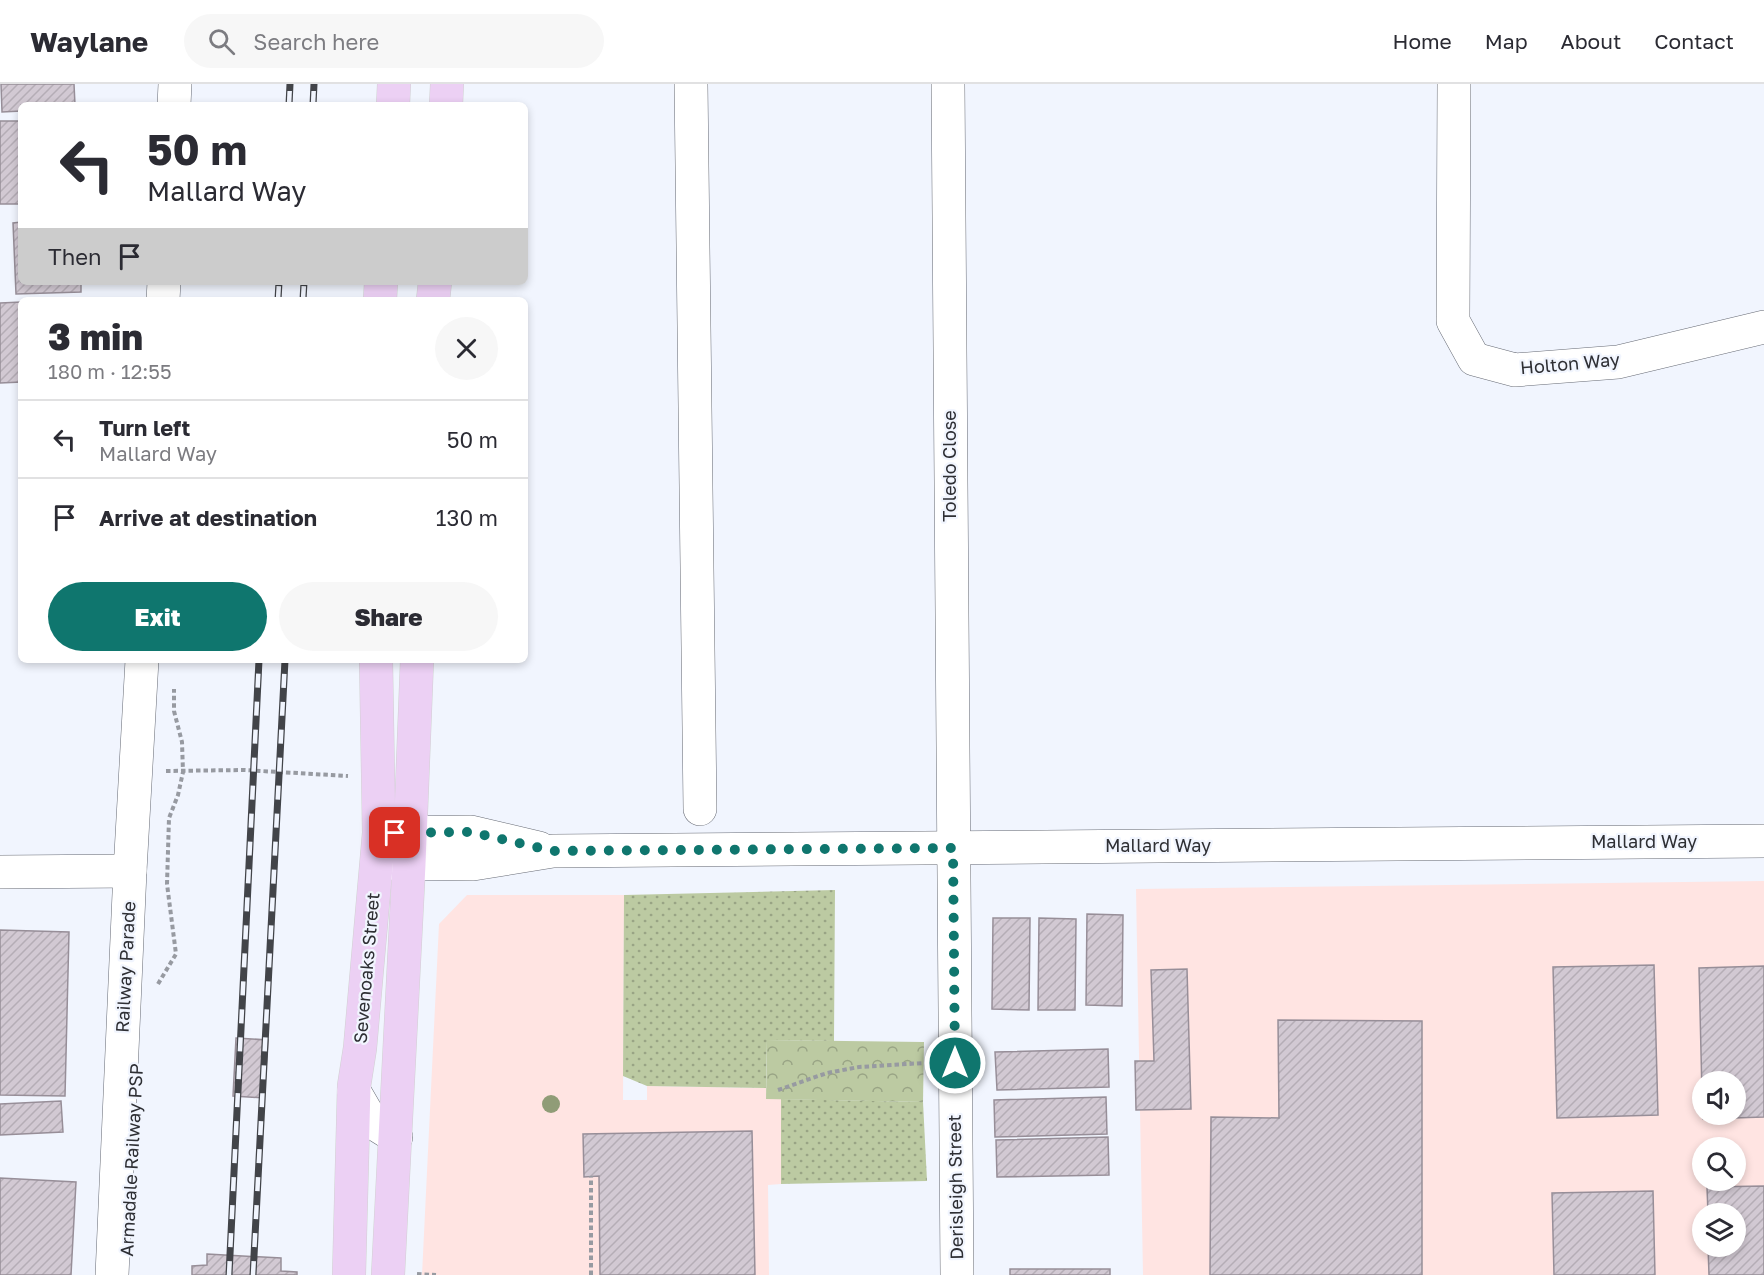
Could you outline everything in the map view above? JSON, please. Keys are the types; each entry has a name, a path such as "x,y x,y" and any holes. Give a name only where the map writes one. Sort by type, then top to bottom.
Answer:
{"main road":[{"path":"393,102 394,84"},
{"path":"446,102 447,84"},
{"name":"Sevenoaks Street","path":"376,663 378,775 394,848 396,1137 402,1274"},
{"name":"Sevenoaks Street","path":"349,1275 354,1091 361,1036 394,848 417,663"}],"street":[{"path":"174,102 175,84"},
{"path":"691,84 700,809"},
{"name":"Toledo Close","path":"948,84 953,848"},
{"name":"Holton Way","path":"1454,84 1453,321 1474,359 1515,370 1618,362 1764,327"},
{"name":"Railway Parade","path":"112,1275 142,663"},
{"name":"Mallard Way","path":"394,848 471,832 553,851 1764,841"},
{"name":"Derisleigh Street","path":"953,848 957,1275"},
{"path":"0,872 130,871"},
{"path":"354,1091 372,1122 396,1137"}],"path":[{"path":"155,989 176,954 167,884 167,831 183,772 182,742 174,711 174,680"},
{"path":"136,769 183,772 244,770 349,776 378,775"},
{"path":"778,1090 827,1072 859,1067 955,1063"},
{"path":"591,1176 591,1275"},
{"path":"402,1274 436,1275"}],"shaded area":[{"path":"1764,881 1764,1275 1143,1275 1136,889"},
{"path":"467,895 624,895 623,1100 647,1100 647,1086 766,1088 767,1099 781,1099 781,1184 768,1185 769,1275 422,1275 439,924"}],"green space":[{"path":"835,890 834,1041 767,1040 766,1088 647,1086 623,1076 624,895"},
{"path":"767,1040 924,1042 923,1102 766,1099"},
{"path":"781,1099 923,1102 927,1181 781,1184"}],"building":[{"path":"1,84 74,84 75,102 18,102 18,111 2,112"},
{"path":"0,121 18,121 18,204 0,204"},
{"path":"18,222 18,285 81,285 81,292 16,294 13,223"},
{"path":"18,302 18,382 0,383 0,303"},
{"path":"1087,914 1123,915 1122,1006 1086,1005"},
{"path":"993,918 1030,918 1029,1010 992,1009"},
{"path":"1039,918 1076,919 1075,1010 1038,1010"},
{"path":"0,930 69,932 65,1096 0,1095"},
{"path":"1654,965 1658,1115 1557,1118 1553,967"},
{"path":"1764,966 1764,1117 1746,1118 1746,1071 1701,1071 1699,968"},
{"path":"1187,969 1191,1109 1136,1110 1135,1061 1154,1061 1151,970"},
{"path":"1278,1020 1422,1021 1422,1275 1210,1275 1211,1117 1279,1118"},
{"path":"236,1038 268,1040 264,1098 233,1096"},
{"path":"1108,1049 1109,1087 997,1090 995,1052"},
{"path":"1106,1097 1107,1134 995,1137 994,1100"},
{"path":"61,1101 63,1132 0,1135 0,1104"},
{"path":"752,1131 755,1275 600,1275 599,1176 584,1177 583,1134"},
{"path":"1108,1137 1109,1175 997,1177 996,1140"},
{"path":"0,1178 76,1182 71,1275 0,1275"},
{"path":"1746,1186 1764,1186 1764,1275 1709,1275 1708,1257 1746,1257 1746,1203 1708,1203 1707,1191 1746,1191"},
{"path":"1653,1191 1655,1275 1554,1275 1552,1193"},
{"path":"207,1254 281,1258 281,1271 297,1272 297,1275 192,1275 192,1266 207,1265"},
{"path":"1010,1269 1110,1269 1110,1275 1010,1275"}],"railway":[{"path":"289,102 290,84"},
{"path":"313,102 314,84"},
{"path":"278,297 279,285"},
{"path":"303,297 304,285"},
{"path":"229,1275 259,663"},
{"path":"253,1275 285,663"}],"route":[{"path":"395,833 471,832 553,851 953,848 955,1063"}]}
